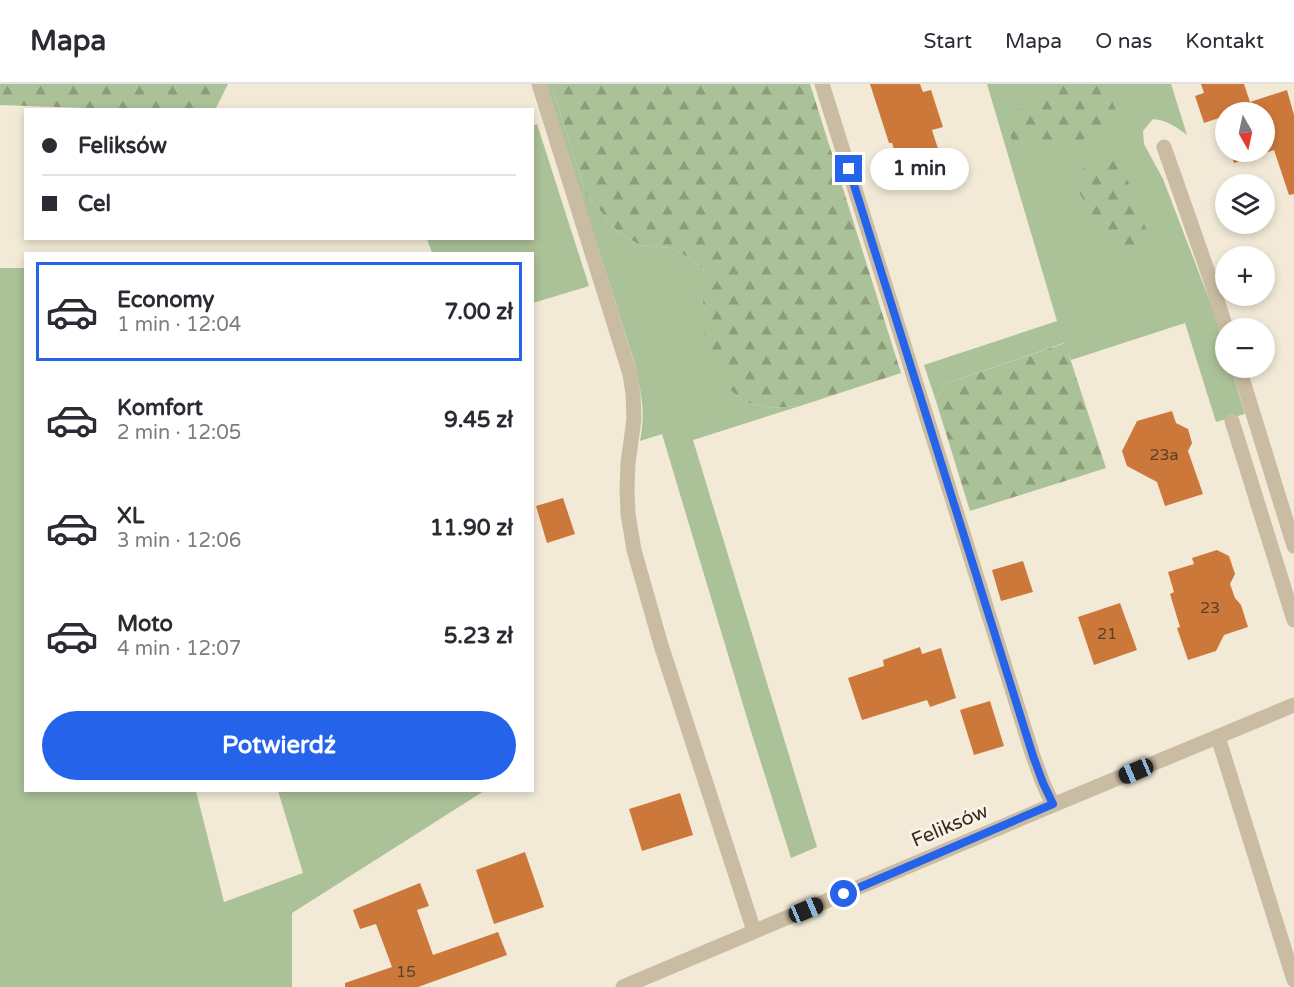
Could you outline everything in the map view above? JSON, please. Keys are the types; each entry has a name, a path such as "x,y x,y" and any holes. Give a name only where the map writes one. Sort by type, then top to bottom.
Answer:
{"street":[{"path":"539,84 630,374 634,419 627,489 628,514 634,550 661,645 754,931"},
{"path":"822,84 1033,756 1053,804"},
{"path":"1164,147 1223,318"},
{"path":"1242,378 1294,546"},
{"path":"1232,421 1294,620"},
{"name":"Feliksów","path":"632,985 1053,804 1294,705"},
{"path":"1218,737 1294,980"}],"green space":[{"path":"0,84 228,84 216,108 84,108 0,105"},
{"path":"546,84 553,84 586,194 618,232 640,245 670,248 688,257 705,271 714,285 727,387 744,402 770,408 800,406 693,440 817,847 791,858 662,434 640,441 643,411 635,364"},
{"path":"553,84 810,84 901,373 800,406 770,408 744,402 727,387 710,357 702,323 704,288 713,285 705,271 688,257 670,248 640,245 618,232 586,194"},
{"path":"987,84 1171,84 1187,135 1167,122 1153,119 1143,131 1144,144 1163,179 1214,312 1215,378 1234,378 1245,414 1216,422 1185,323 1071,360 1064,343 945,384 936,401 924,365 1057,321"},
{"path":"1054,84 1104,84 1116,110 1114,128 1103,137 1037,145 1012,140 1009,130 1013,115 1025,102"},
{"path":"537,124 589,286 534,303 534,252 432,252 427,240 534,240 534,125"},
{"path":"1098,158 1115,159 1126,176 1148,234 1146,248 1133,257 1120,255 1103,237 1077,188 1084,167"},
{"path":"0,268 24,268 24,792 196,792 224,902 303,873 278,792 482,792 292,913 292,987 0,987"},
{"path":"1065,343 1106,468 970,511 936,401 945,384"}],"building":[{"path":"870,84 920,84 923,92 931,90 943,127 932,130 941,158 901,170 892,143 889,143"},
{"path":"1201,84 1244,84 1250,102 1215,102 1215,119 1204,123 1195,96 1204,93"},
{"path":"1287,90 1294,115 1294,194 1289,195 1275,153 1275,102 1250,102"},
{"path":"1172,411 1176,423 1188,429 1192,443 1188,451 1203,494 1165,506 1157,482 1127,466 1122,451 1137,421"},
{"path":"563,498 575,534 547,543 536,506"},
{"path":"1217,550 1229,556 1235,574 1230,584 1235,598 1241,605 1248,627 1224,635 1216,651 1188,660 1177,628 1180,627 1170,594 1174,592 1168,572 1194,564 1192,558"},
{"path":"1023,561 1033,592 1001,601 992,570"},
{"path":"1120,603 1137,650 1094,665 1078,617"},
{"path":"920,647 922,654 941,648 956,698 930,707 927,700 862,720 848,678 884,666 883,660"},
{"path":"990,701 1004,746 974,755 960,710"},
{"path":"680,793 693,835 642,851 629,809"},
{"path":"525,852 544,907 494,924 476,870"},
{"path":"420,883 429,906 417,910 433,955 498,932 507,955 418,987 345,987 345,983 392,967 376,924 360,929 353,910"}],"route":[{"path":"844,894 1053,804 1033,756 849,169"}]}
